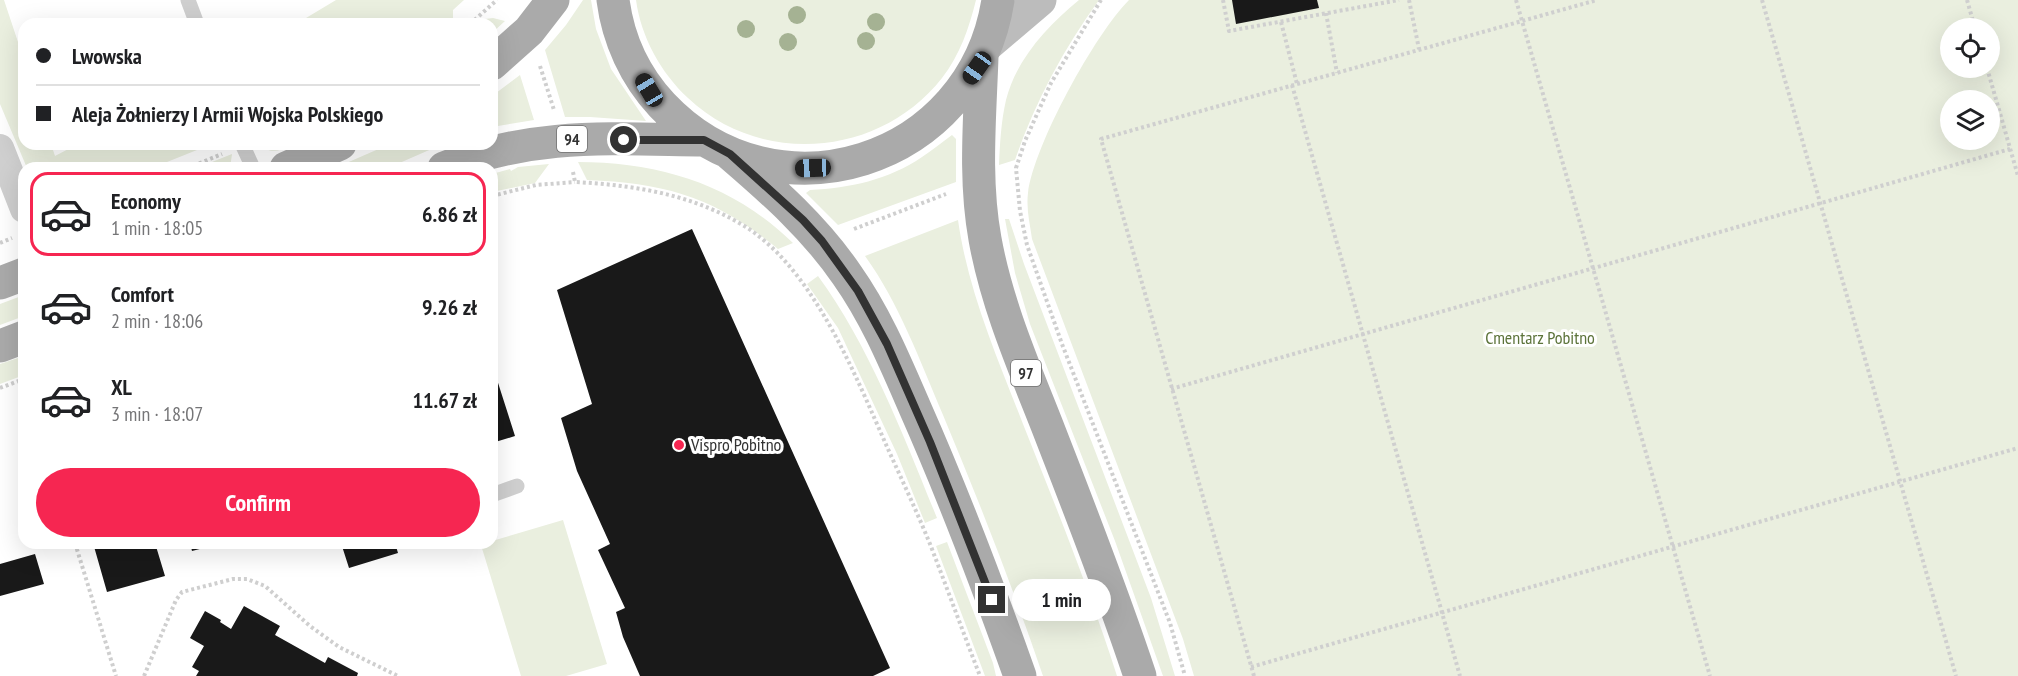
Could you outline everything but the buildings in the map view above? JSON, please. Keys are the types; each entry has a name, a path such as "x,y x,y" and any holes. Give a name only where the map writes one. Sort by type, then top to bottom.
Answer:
{"main road":[{"path":"498,59 529,31 553,0"},
{"name":"94","path":"613,0 615,17 629,58 649,90 678,121 717,147 765,164 796,168 831,167 863,160 895,147 932,122 959,94 977,68 996,16 998,0"},
{"path":"984,51 1040,0"},
{"name":"97","path":"984,51 979,182 985,240 993,274 1009,329 1102,570 1140,676"},
{"name":"94","path":"498,149 547,141 717,147"},
{"path":"717,147 803,220 822,241 858,291 887,344 934,451 1020,676"},
{"path":"300,162 326,150"},
{"name":"94","path":"461,162 495,150"},
{"path":"0,283 18,276"},
{"path":"0,346 18,339"}],"street":[{"path":"0,148 18,194"}],"lane":[{"path":"188,0 195,18"},
{"path":"498,493 517,486"}],"path":[{"path":"477,18 497,0"},
{"path":"1101,0 1051,83 1016,168 1020,211 1028,245 1062,344 1170,623 1185,676"},
{"path":"1223,0 1229,31 1399,0"},
{"path":"1409,0 1419,50"},
{"path":"1516,0 1710,676"},
{"path":"1254,676 1101,139 1596,0"},
{"path":"1762,0 1956,676"},
{"path":"1967,0 1972,18"},
{"path":"1326,13 1338,73"},
{"path":"1281,22 1294,85 1460,676"},
{"path":"1990,78 2018,176"},
{"path":"1171,389 2010,149"},
{"path":"980,676 929,543 856,376 835,335 808,291 781,257 1016,168"},
{"path":"498,194 536,185 575,182"},
{"path":"0,388 18,381"},
{"path":"1251,667 2018,448"},
{"path":"77,549 116,676"},
{"path":"144,676 176,600 182,592 233,579 247,579 264,586 310,626 339,647 398,676"}],"green space":[{"path":"0,0 4,0 18,42 18,147 0,104"},
{"path":"336,0 464,0 453,10 453,18 306,18"},
{"path":"583,0 591,0 596,29 611,69 646,121 565,117 545,50"},
{"path":"636,0 976,0 967,31 954,60 942,78 916,104 886,124 854,137 819,144 784,143 750,135 717,120 688,98 669,77 654,54 642,27"},
{"path":"1079,0 1099,0 1051,77 1015,160 999,165 1004,108 1017,71 1044,33"},
{"name":"Cmentarz Pobitno","path":"1129,0 2018,0 2018,676 1194,676 1183,639 1032,239 1028,216 1028,193 1042,147 1068,91 1100,38"},
{"path":"498,19 505,21 498,27"},
{"path":"520,75 534,120 498,126 498,92"},
{"path":"952,135 956,139 956,182 838,225 806,193 810,190 854,185 896,172"},
{"path":"19,150 53,150 55,156 66,150 197,150 167,162 24,162"},
{"path":"376,150 429,150 402,162 349,162"},
{"path":"232,154 231,162 212,162"},
{"path":"578,162 638,166 694,181 746,206 793,243 778,249 733,217 689,196 642,185 587,180"},
{"path":"549,164 535,183 498,191 498,172 510,169 511,171 518,167"},
{"path":"1005,219 1009,219 1151,598 1175,676 1163,676 1115,541 1030,324 1015,273"},
{"path":"958,220 969,272 984,324 1096,612 1117,676 1043,676 983,512 917,353 899,313 865,256"},
{"path":"818,276 837,303 870,362 937,518 925,523 897,454 838,328 807,284"},
{"path":"18,297 18,318 0,325 0,304"},
{"path":"18,358 18,377 0,384 0,364"},
{"path":"563,520 607,664 566,676 521,676 482,549 498,549 498,539"},
{"path":"947,542 996,676 985,676 936,546"}],"place":[{"name":"Vispro Pobitno","path":"679,445"}],"route":[{"path":"624,140 704,140 730,154 773,191 822,241 858,291 887,344 930,442 992,600"}]}
